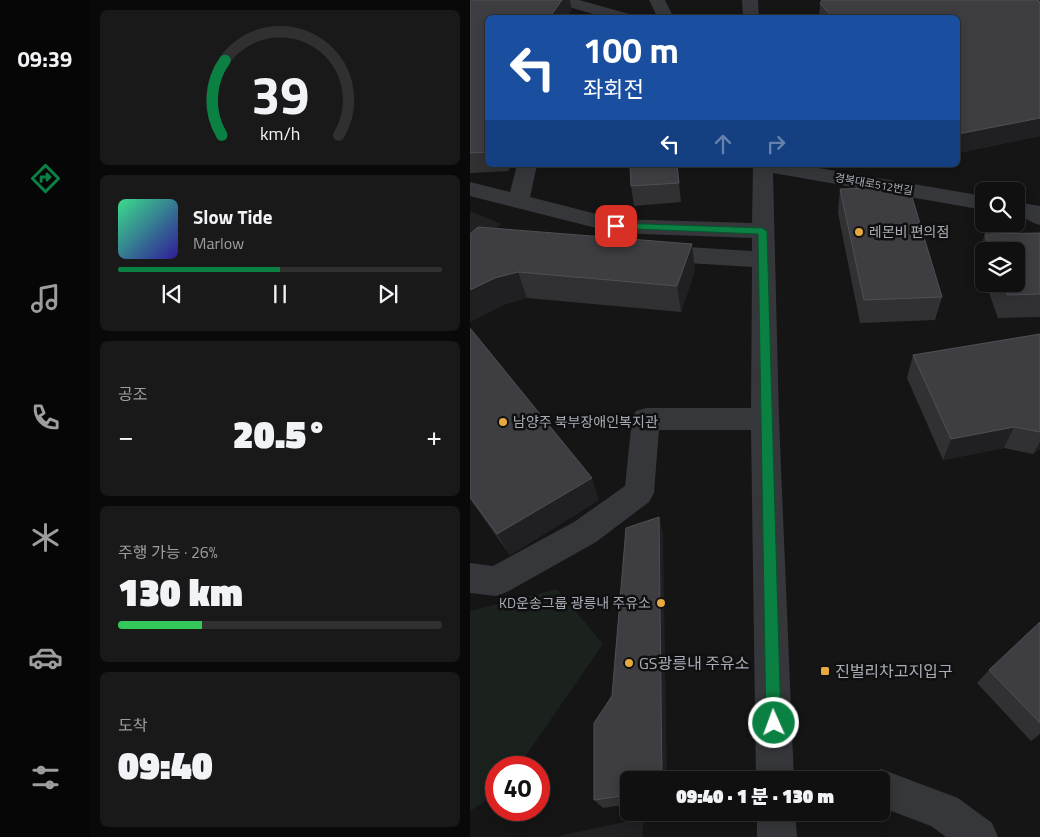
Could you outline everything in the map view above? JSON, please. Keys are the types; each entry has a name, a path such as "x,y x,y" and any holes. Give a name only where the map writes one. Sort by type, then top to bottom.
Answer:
{"street":[{"path":"561,0 616,15"},
{"path":"657,0 664,15"},
{"path":"750,0 751,15"},
{"path":"520,201 527,167"},
{"path":"764,167 762,231 764,260 765,419 776,771"},
{"name":"경복대로512번길","path":"776,167 975,201"},
{"path":"470,189 616,226 762,231"},
{"path":"634,250 764,260"},
{"path":"470,578 496,581 585,532 639,493 646,419 765,419"},
{"path":"890,791 944,812 978,837"},
{"path":"776,821 777,837"}],"shaded area":[{"path":"470,211 501,224 470,251"},
{"path":"557,589 603,644 526,756 485,756 485,802 470,811 470,611"},
{"path":"630,821 644,821 642,837 559,837"}],"building":[{"path":"470,0 562,0 551,15 485,15 485,152 470,153"},
{"path":"822,0 1038,0 1040,2 1040,118 960,134 960,15 830,15 820,3"},
{"path":"630,167 677,167 679,183 631,186"},
{"path":"909,187 942,297 864,300 840,189"},
{"path":"478,227 692,244 677,286 518,272 495,278 470,290 470,234"},
{"path":"1040,233 1040,294 1007,295 1006,292 1025,292 1025,242 988,242 985,234"},
{"path":"470,328 592,478 497,534 470,497"},
{"path":"1040,334 1040,432 1014,427 951,439 913,355"},
{"path":"659,517 662,771 620,771 620,796 594,800 594,723 612,696 626,528"},
{"path":"1040,622 1040,723 989,670"}],"place":[{"name":"레몬비 편의점","path":"859,232"},
{"name":"남양주 북부장애인복지관","path":"503,422"},
{"name":"KD운송그룹 광릉내 주유소","path":"661,603"},
{"name":"GS광릉내 주유소","path":"629,663"},
{"name":"진벌리차고지입구","path":"825,671"}],"route":[{"path":"616,226 762,231 764,260 765,419 774,723"}]}
